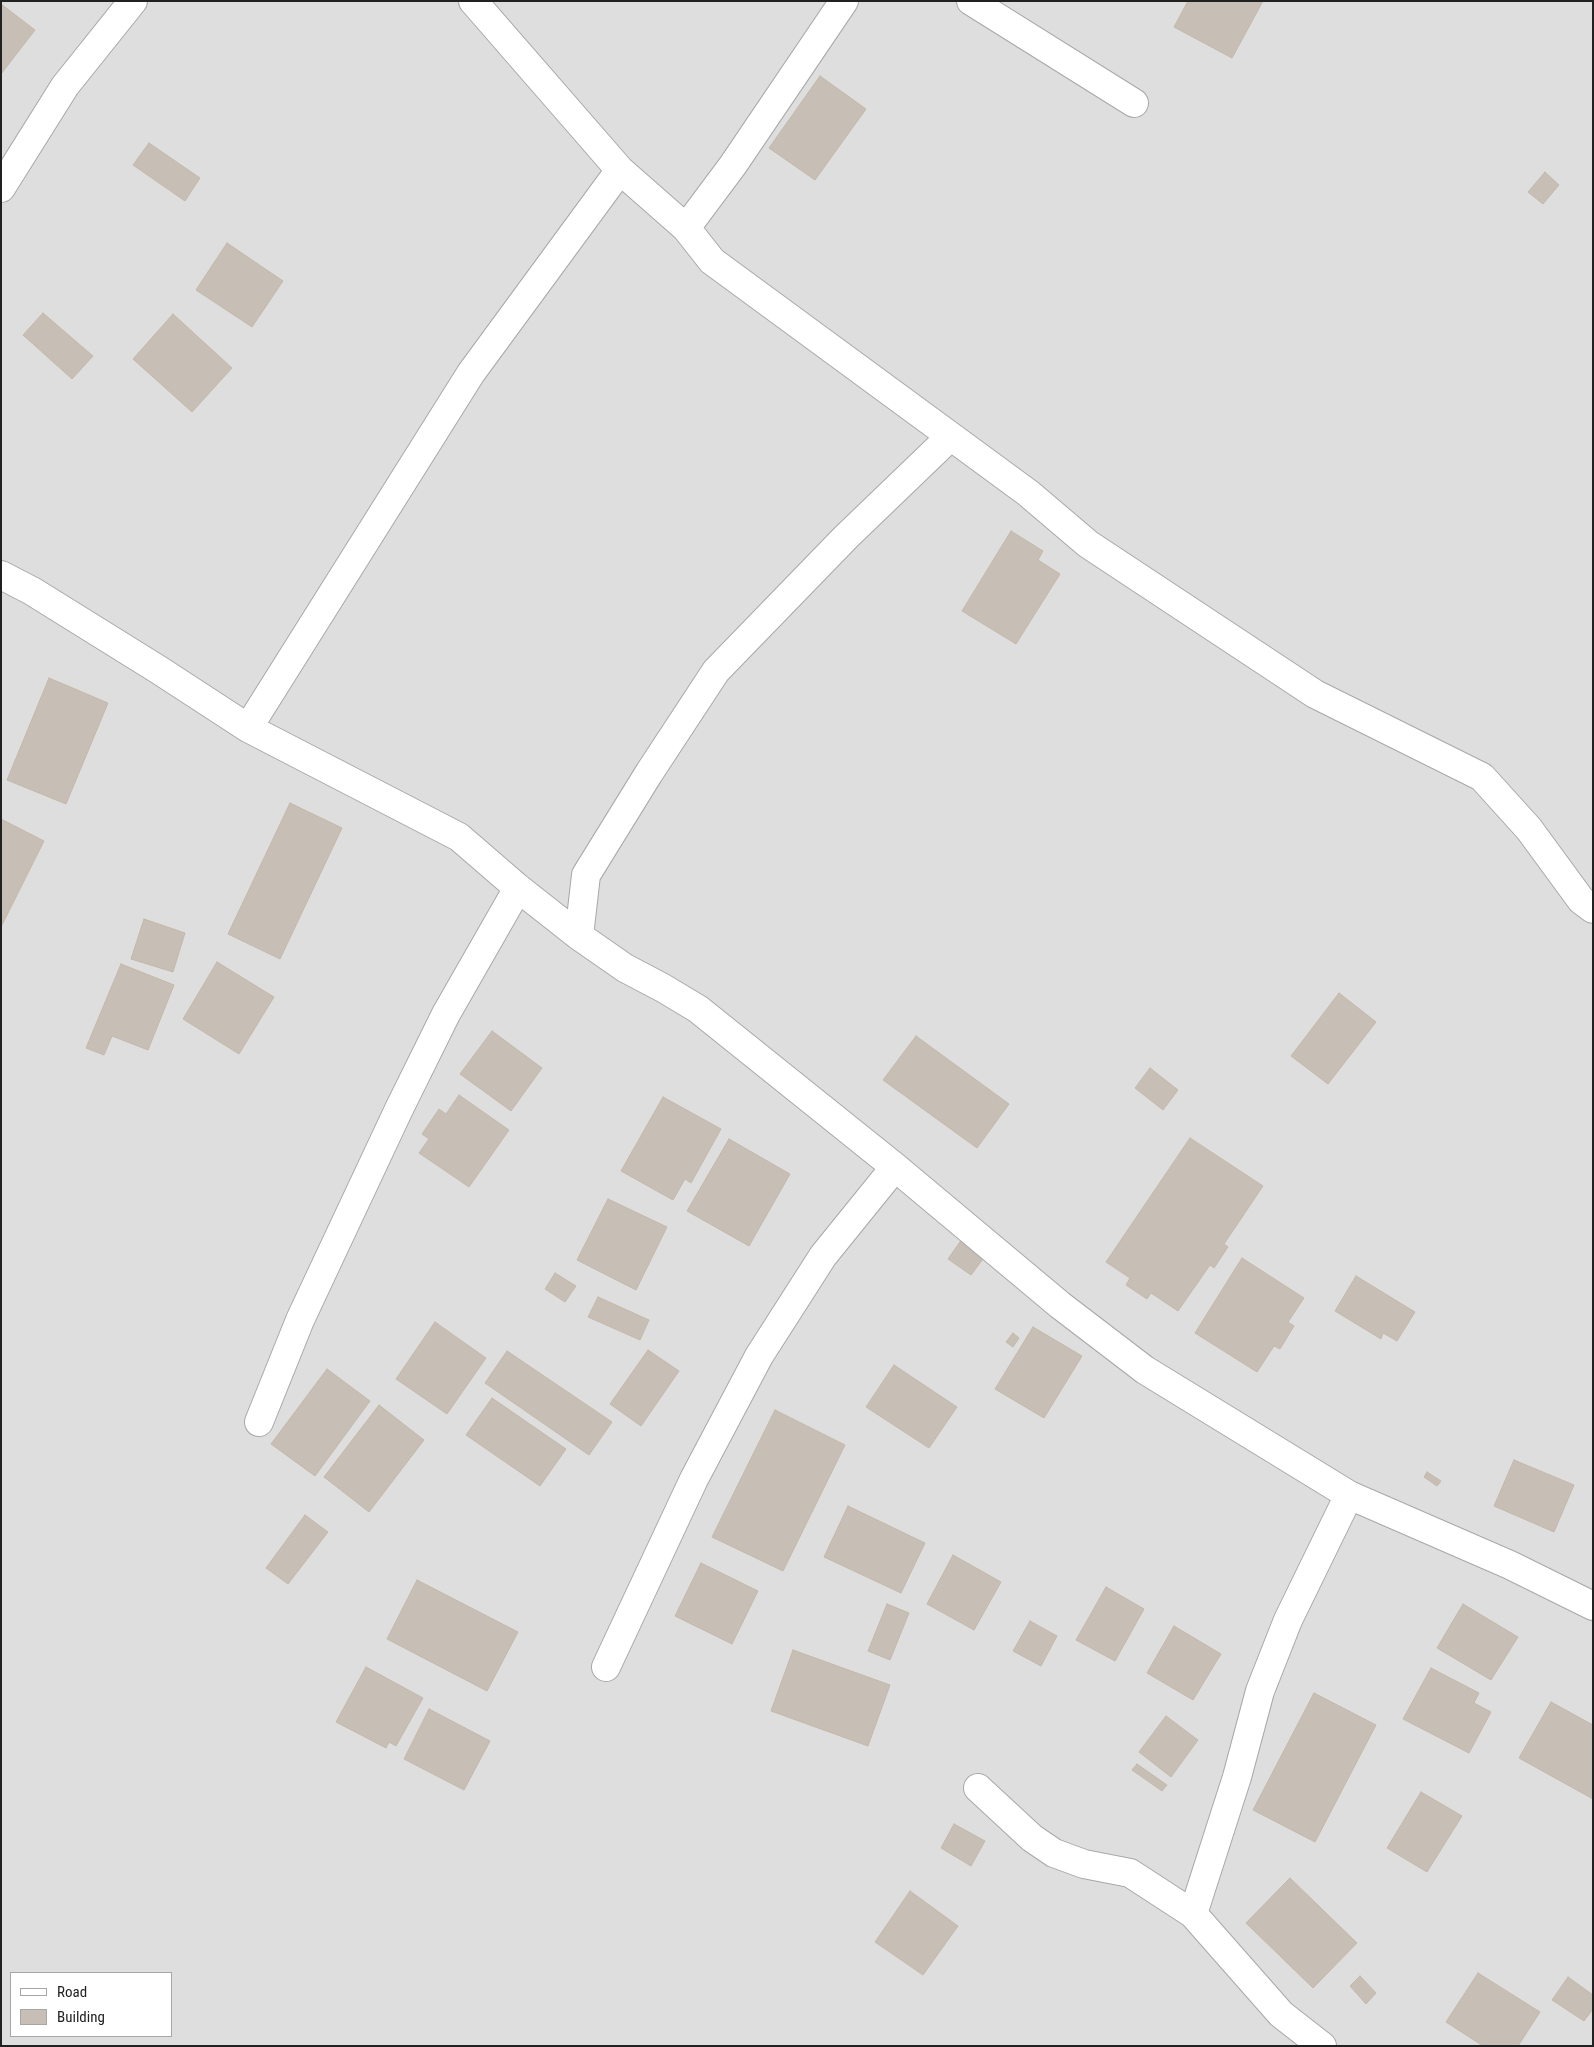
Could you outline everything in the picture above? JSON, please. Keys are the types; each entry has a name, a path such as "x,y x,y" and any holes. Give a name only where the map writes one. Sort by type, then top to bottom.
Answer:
{"street":[{"path":"1,188 65,86 133,1"},
{"path":"473,1 620,170 686,228 712,260 1028,493 1088,544 1315,694 1482,777 1529,829 1581,900 1593,910"},
{"path":"686,228 733,165 844,1"},
{"path":"971,1 1134,103"},
{"path":"248,728 471,373 620,170"},
{"path":"579,936 586,875 649,773 716,671 846,536 950,437"},
{"path":"1,575 32,591 248,728 459,837 518,888 579,936 625,968 698,1009 895,1167 1060,1305 1145,1370 1349,1495 1510,1566 1593,1606"},
{"path":"259,1422 300,1320 399,1109 446,1014 518,888"},
{"path":"606,1667 694,1479 759,1356 823,1256 895,1167"},
{"path":"1193,1914 1237,1777 1260,1691 1288,1620 1349,1495"},
{"path":"978,1788 1032,1838 1054,1852 1084,1864 1130,1873 1193,1914 1281,2014 1322,2046"}],"shaded area":[{"path":"1,1 1593,1 1593,2046 1,2046"}],"building":[{"path":"1188,1 1263,1 1232,58 1174,27"},
{"path":"1,4 35,30 1,74"},
{"path":"820,76 866,109 815,180 769,148"},
{"path":"149,143 200,178 185,201 133,165"},
{"path":"1545,172 1559,185 1543,204 1528,192"},
{"path":"227,243 283,281 252,327 196,290"},
{"path":"43,313 93,356 72,379 23,335"},
{"path":"173,314 232,368 192,412 133,359"},
{"path":"1011,531 1043,551 1038,560 1060,574 1016,644 962,611"},
{"path":"49,678 108,703 66,804 7,780"},
{"path":"290,803 342,828 280,959 228,934"},
{"path":"1,819 44,841 1,927"},
{"path":"144,919 185,933 173,972 131,959"},
{"path":"217,962 274,997 239,1054 183,1019"},
{"path":"121,964 174,985 148,1050 112,1036 104,1055 86,1048"},
{"path":"1339,993 1376,1022 1328,1084 1291,1056"},
{"path":"492,1031 542,1068 511,1111 460,1074"},
{"path":"916,1036 1009,1104 977,1148 883,1080"},
{"path":"1150,1068 1178,1090 1163,1110 1135,1088"},
{"path":"459,1095 509,1130 469,1187 419,1153 429,1139 422,1134 439,1109 446,1114"},
{"path":"663,1097 721,1129 691,1183 685,1179 673,1200 621,1171"},
{"path":"1190,1138 1263,1186 1224,1244 1228,1247 1214,1268 1210,1265 1178,1311 1151,1293 1147,1299 1126,1285 1130,1278 1106,1262"},
{"path":"729,1139 790,1174 749,1246 687,1211"},
{"path":"608,1199 667,1227 636,1290 577,1260"},
{"path":"962,1239 986,1255 971,1275 948,1259"},
{"path":"1242,1258 1304,1298 1288,1322 1294,1326 1280,1349 1274,1346 1257,1372 1195,1333"},
{"path":"555,1273 576,1286 565,1302 545,1289"},
{"path":"1356,1276 1415,1312 1397,1341 1383,1333 1381,1339 1335,1311"},
{"path":"598,1297 649,1320 640,1340 588,1317"},
{"path":"435,1322 486,1358 447,1414 396,1379"},
{"path":"1033,1327 1082,1356 1044,1418 995,1389"},
{"path":"1013,1333 1019,1338 1013,1347 1006,1342"},
{"path":"648,1350 679,1371 641,1426 610,1404"},
{"path":"507,1351 612,1422 589,1455 485,1383"},
{"path":"894,1365 957,1407 929,1448 866,1407"},
{"path":"327,1369 370,1401 315,1476 271,1444"},
{"path":"492,1398 566,1449 540,1486 466,1435"},
{"path":"379,1405 424,1440 369,1512 324,1477"},
{"path":"775,1410 845,1445 783,1571 712,1537"},
{"path":"1514,1460 1574,1485 1554,1532 1494,1506"},
{"path":"1427,1472 1441,1481 1437,1486 1424,1477"},
{"path":"848,1506 925,1543 901,1593 824,1557"},
{"path":"305,1515 328,1532 288,1584 266,1568"},
{"path":"953,1555 1001,1582 974,1630 927,1604"},
{"path":"701,1563 758,1591 732,1644 675,1616"},
{"path":"417,1580 518,1632 487,1691 387,1639"},
{"path":"1106,1587 1144,1609 1115,1661 1076,1640"},
{"path":"887,1604 909,1613 890,1660 868,1651"},
{"path":"1463,1604 1518,1637 1491,1680 1437,1648"},
{"path":"1030,1621 1057,1636 1041,1666 1013,1651"},
{"path":"1174,1626 1221,1654 1193,1700 1147,1673"},
{"path":"793,1650 890,1685 868,1746 771,1711"},
{"path":"366,1667 423,1698 396,1746 389,1742 386,1748 336,1722"},
{"path":"1431,1668 1479,1693 1474,1703 1491,1712 1469,1753 1403,1719"},
{"path":"1314,1693 1376,1725 1315,1842 1253,1810"},
{"path":"1551,1702 1593,1725 1593,1799 1519,1758"},
{"path":"429,1709 490,1741 464,1790 404,1759"},
{"path":"1166,1716 1198,1740 1171,1777 1139,1752"},
{"path":"1137,1764 1167,1785 1162,1791 1132,1770"},
{"path":"1421,1792 1462,1816 1427,1872 1387,1848"},
{"path":"954,1824 985,1841 971,1866 941,1848"},
{"path":"1290,1878 1357,1943 1313,1988 1246,1923"},
{"path":"910,1891 958,1926 923,1975 875,1942"},
{"path":"1478,1973 1540,2012 1518,2046 1483,2046 1446,2022"},
{"path":"1360,1976 1376,1993 1366,2004 1350,1986"},
{"path":"1568,1977 1593,1995 1593,2009 1584,2021 1552,2000"}]}
